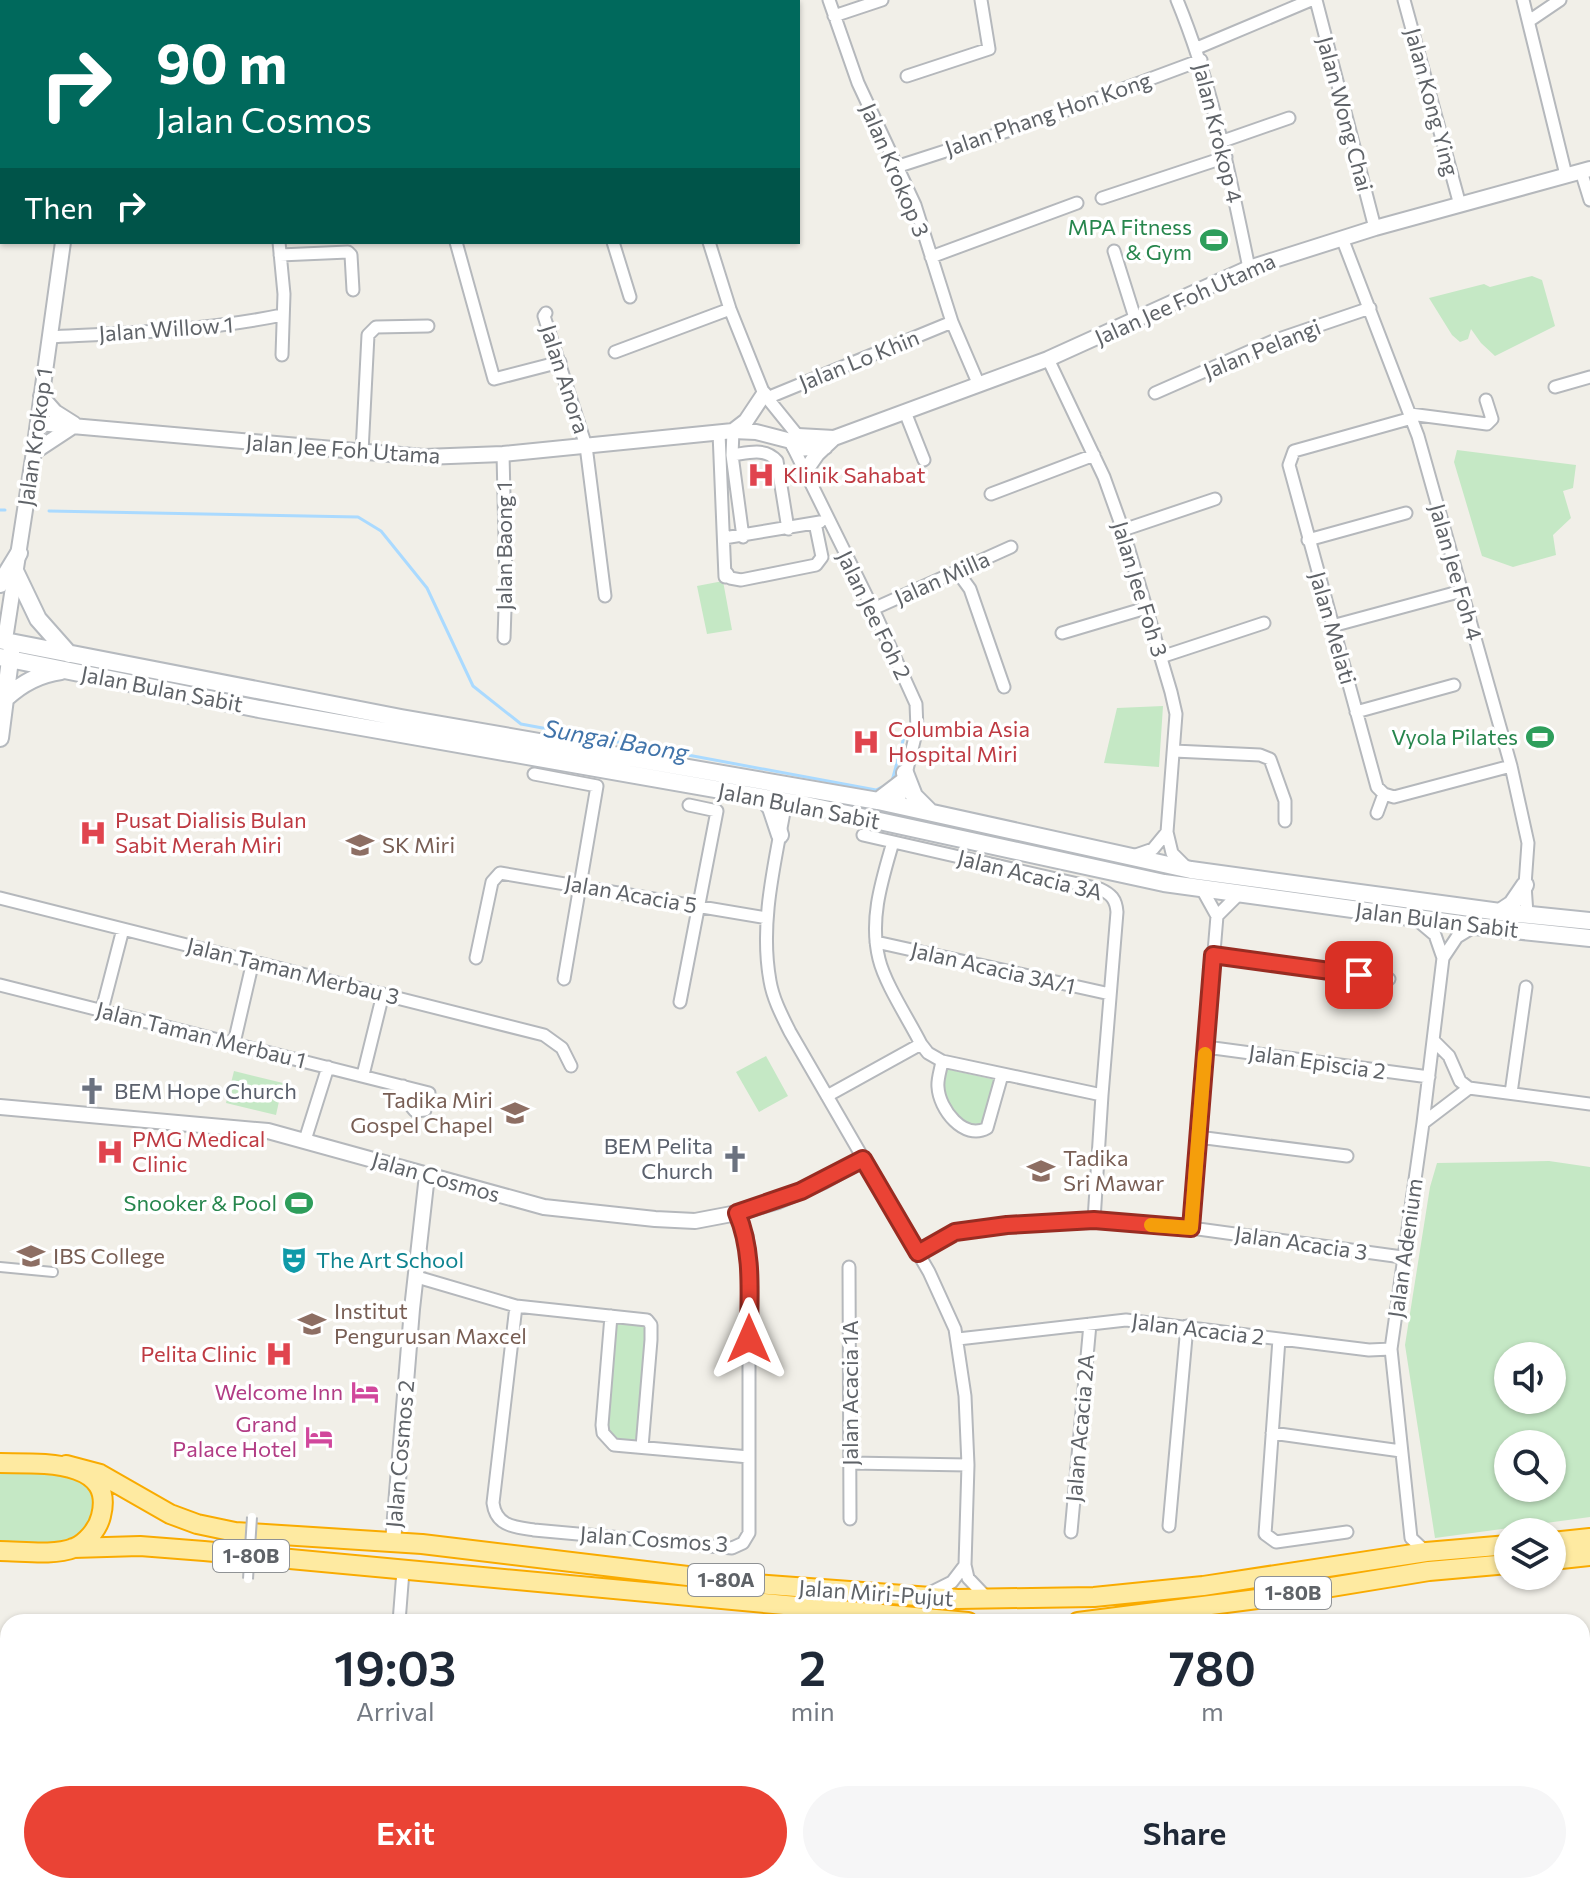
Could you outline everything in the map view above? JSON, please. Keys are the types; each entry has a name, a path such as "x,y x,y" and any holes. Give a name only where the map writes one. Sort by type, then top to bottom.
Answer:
{"highway":[{"name":"Jalan Miri-Pujut","path":"0,1463 66,1465 100,1474 170,1514 197,1524 235,1532 393,1542 754,1584 924,1596 988,1599 1094,1597 1203,1586 1399,1555 1494,1546"},
{"path":"66,1465 95,1482 103,1500 99,1523 90,1535 73,1548"},
{"path":"1566,1541 1590,1538"},
{"name":"Jalan Miri-Pujut","path":"0,1551 140,1546 401,1584 614,1588 865,1614"},
{"path":"1566,1559 1590,1556"},
{"name":"1-80B","path":"1140,1614 1265,1598 1447,1568 1494,1565"}],"main road":[{"path":"0,584 19,553"},
{"path":"6,698 19,685 70,662 38,619 16,573"},
{"path":"0,738 6,698 4,645"},
{"name":"Jalan Bulan Sabit","path":"4,645 259,709 786,801 1164,883 1475,926 1582,937"},
{"name":"Jalan Bulan Sabit","path":"70,662 878,801 1191,870 1500,912 1590,921"},
{"path":"583,748 610,760 764,787 786,801"},
{"path":"878,801 904,777 923,807 935,814"},
{"path":"763,798 781,831 806,805"},
{"path":"898,806 917,820 1148,874 1164,883"},
{"path":"1500,912 1512,904 1525,885"},
{"path":"1527,914 1538,924 1582,937"}],"street":[{"name":"Jalan Krokop 3","path":"829,0 858,83 915,205 952,322 979,385"},
{"path":"834,16 882,0"},
{"path":"907,76 995,48 981,0"},
{"name":"Jalan Krokop 4","path":"1177,0 1201,60 1223,141 1249,268"},
{"name":"Jalan Kong Ying","path":"1404,0 1460,205"},
{"path":"1523,0 1590,200"},
{"path":"1529,21 1560,0"},
{"path":"1197,48 1308,1"},
{"name":"Jalan Wong Chai","path":"1308,1 1375,228"},
{"name":"Jalan Phang Hon Kong","path":"896,167 1029,124 1201,60"},
{"path":"1223,141 1289,118"},
{"path":"1102,198 1226,157"},
{"name":"Jalan Jee Foh Utama","path":"38,423 424,457 503,454 726,432 756,432 797,442 830,442 1048,359 1249,268 1375,228 1579,172"},
{"path":"931,257 1077,203"},
{"name":"Jalan Jee Foh 4","path":"1342,238 1411,416 1511,766 1528,843 1525,885 1527,914"},
{"name":"Jalan Krokop 1","path":"4,645 63,244"},
{"path":"279,244 284,294 282,355"},
{"path":"457,244 494,379 560,362"},
{"path":"614,244 630,297"},
{"name":"Jalan Jee Foh 2","path":"710,244 730,309 772,413 797,442 828,520 916,704 917,729 898,806"},
{"path":"1114,251 1136,321"},
{"path":"280,255 350,253 353,290"},
{"name":"Jalan Pelangi","path":"1155,393 1273,341 1370,308"},
{"path":"615,352 730,309"},
{"name":"Jalan Anora","path":"546,313 544,316 586,446 605,596"},
{"name":"Jalan Willow 1","path":"49,337 191,329 240,324 282,315"},
{"name":"Jalan Lo Khin","path":"765,396 952,322"},
{"path":"362,452 368,335 376,327 428,326"},
{"name":"Jalan Jee Foh 3","path":"1048,359 1094,455 1123,530 1175,706 1167,832"},
{"path":"1555,387 1590,377"},
{"path":"41,396 64,419 78,427"},
{"path":"726,432 746,421 765,396"},
{"path":"1411,416 1487,424 1492,419 1486,400"},
{"path":"905,412 924,460"},
{"name":"Jalan Melati","path":"1384,794 1377,787 1289,465 1294,451 1411,416"},
{"path":"34,452 52,438 78,427"},
{"path":"726,432 743,537"},
{"path":"726,432 722,489 726,575 741,580 816,565 822,557 815,523"},
{"path":"807,471 830,442"},
{"path":"732,455 762,451 771,454 777,461 788,529"},
{"name":"Jalan Baong 1","path":"503,454 504,638"},
{"path":"991,494 1094,455"},
{"path":"722,489 735,489"},
{"path":"1123,530 1215,499"},
{"path":"1308,540 1406,513"},
{"path":"724,538 828,520"},
{"name":"Jalan Milla","path":"873,609 1011,547"},
{"path":"957,571 970,589 1004,687"},
{"path":"1332,626 1462,591"},
{"path":"1062,633 1146,608"},
{"path":"1161,657 1264,623"},
{"path":"1356,712 1454,685"},
{"path":"1174,751 1260,755 1270,759 1285,801 1285,821"},
{"path":"1377,813 1384,794 1394,797 1511,766"},
{"path":"534,774 597,786 564,979"},
{"path":"786,801 767,918 770,980 779,1010 918,1253 958,1339 965,1396 968,1465 965,1565 968,1578 988,1599"},
{"path":"680,1002 717,811 689,805"},
{"path":"1125,857 1145,854 1167,832"},
{"path":"1167,832 1172,853 1191,870"},
{"name":"Jalan Acacia 3A","path":"863,835 1100,889 1110,894 1116,903 1094,1220"},
{"path":"893,842 879,891 876,942 879,962 928,1053 942,1061 1102,1095"},
{"name":"Jalan Acacia 5","path":"476,958 495,875 500,873 767,918"},
{"path":"1191,1228 1217,916 1202,889"},
{"path":"1217,916 1238,895"},
{"name":"Jalan Taman Merbau 3","path":"0,898 544,1035 562,1048 571,1066"},
{"path":"1413,917 1435,935 1443,958"},
{"path":"1443,958 1457,937 1475,926"},
{"path":"102,1010 123,929"},
{"name":"Jalan Acacia 3A/1","path":"876,942 1110,994"},
{"path":"1213,955 1389,979"},
{"name":"Jalan Adenium","path":"1411,1538 1391,1349 1443,958"},
{"path":"234,1043 253,961"},
{"name":"Jalan Taman Merbau 1","path":"0,985 403,1086"},
{"path":"1511,1093 1526,987"},
{"path":"363,1075 383,994"},
{"path":"1433,1040 1449,1056 1460,1081 1469,1088 1590,1104"},
{"path":"827,1096 921,1044"},
{"name":"Jalan Episcia 2","path":"1206,1047 1429,1077"},
{"path":"942,1061 939,1094 952,1119 969,1130 983,1131 987,1128 1002,1075"},
{"path":"305,1140 328,1067"},
{"path":"1423,1123 1469,1088"},
{"name":"Jalan Cosmos","path":"0,1107 244,1129 305,1140 564,1210 684,1221 737,1213 801,1191 863,1159"},
{"path":"1198,1137 1347,1156"},
{"name":"Jalan Cosmos 2","path":"393,1542 396,1482 427,1175"},
{"name":"Jalan Cosmos 3","path":"516,1306 493,1503 496,1516 502,1522 534,1530 732,1548 743,1543 749,1533 749,1251 747,1236 737,1213"},
{"name":"Jalan Acacia 3","path":"918,1253 965,1229 1094,1220 1191,1228 1402,1257"},
{"path":"0,1267 53,1272"},
{"name":"Jalan Acacia 1A","path":"849,1267 850,1519"},
{"path":"417,1277 516,1306 641,1318 651,1325 642,1447"},
{"path":"611,1316 603,1433 614,1445 749,1457"},
{"name":"Jalan Acacia 2","path":"958,1339 1126,1320 1369,1350 1391,1349"},
{"name":"Jalan Acacia 2A","path":"1071,1532 1090,1324"},
{"path":"1169,1526 1187,1326"},
{"path":"1279,1339 1265,1534 1276,1542 1347,1532"},
{"path":"1272,1433 1401,1451"},
{"path":"850,1463 968,1465"},
{"path":"248,1579 252,1517"},
{"path":"1399,1555 1411,1538 1426,1552"},
{"path":"924,1596 952,1582 965,1565"},
{"path":"399,1614 401,1584"}],"green space":[{"path":"1532,276 1542,280 1555,326 1495,356 1471,329 1468,339 1460,342 1452,335 1429,298 1484,284 1490,287"},
{"path":"1457,450 1576,465 1573,488 1563,491 1571,518 1553,535 1556,555 1513,567 1482,556 1454,462"},
{"path":"723,581 732,630 707,634 697,586"},
{"path":"1163,706 1159,767 1104,763 1117,708"},
{"path":"766,1056 788,1096 759,1112 736,1072"},
{"path":"946,1069 996,1080 982,1129 965,1126 955,1118 942,1089"},
{"path":"234,1071 283,1083 276,1115 226,1103"},
{"path":"1549,1161 1590,1167 1590,1517 1566,1520 1494,1518 1494,1530 1435,1538 1405,1345 1430,1187 1437,1163"},
{"path":"618,1321 644,1322 649,1331 638,1436 633,1442 613,1441 606,1434 614,1328"},
{"path":"0,1470 44,1470 75,1476 97,1495 90,1530 68,1543 0,1544"}],"waterway":[{"name":"Sungai Baong","path":"0,510 5,510"},
{"name":"Sungai Baong","path":"49,511 358,517 381,531 427,588 473,686 521,724 876,790 886,785"},
{"name":"Sungai Baong","path":"892,781 907,726"}],"slow traffic":[{"path":"1151,1225 1191,1228 1205,1054"}],"place":[{"name":"MPA Fitness & Gym","path":"1214,240"},
{"name":"Klinik Sahabat","path":"761,475"},
{"name":"Vyola Pilates","path":"1540,737"},
{"name":"Columbia Asia Hospital Miri","path":"866,742"},
{"name":"Pusat Dialisis Bulan Sabit Merah Miri","path":"93,833"},
{"name":"SK Miri","path":"360,845"},
{"name":"BEM Hope Church","path":"92,1091"},
{"name":"Tadika Miri Gospel Chapel","path":"515,1113"},
{"name":"PMG Medical Clinic","path":"110,1152"},
{"name":"BEM Pelita Church","path":"735,1159"},
{"name":"Tadika Sri Mawar","path":"1041,1171"},
{"name":"Snooker & Pool","path":"299,1203"},
{"name":"IBS College","path":"31,1256"},
{"name":"The Art School","path":"294,1260"},
{"name":"Institut Pengurusan Maxcel","path":"312,1324"},
{"name":"Pelita Clinic","path":"279,1354"},
{"name":"Welcome Inn","path":"365,1392"},
{"name":"Grand Palace Hotel","path":"319,1437"}],"route":[{"path":"749,1339 749,1251 747,1236 737,1213 778,1201 824,1181 863,1159 918,1253 955,1232 1007,1225 1094,1220 1191,1228 1213,955 1359,975"}]}
